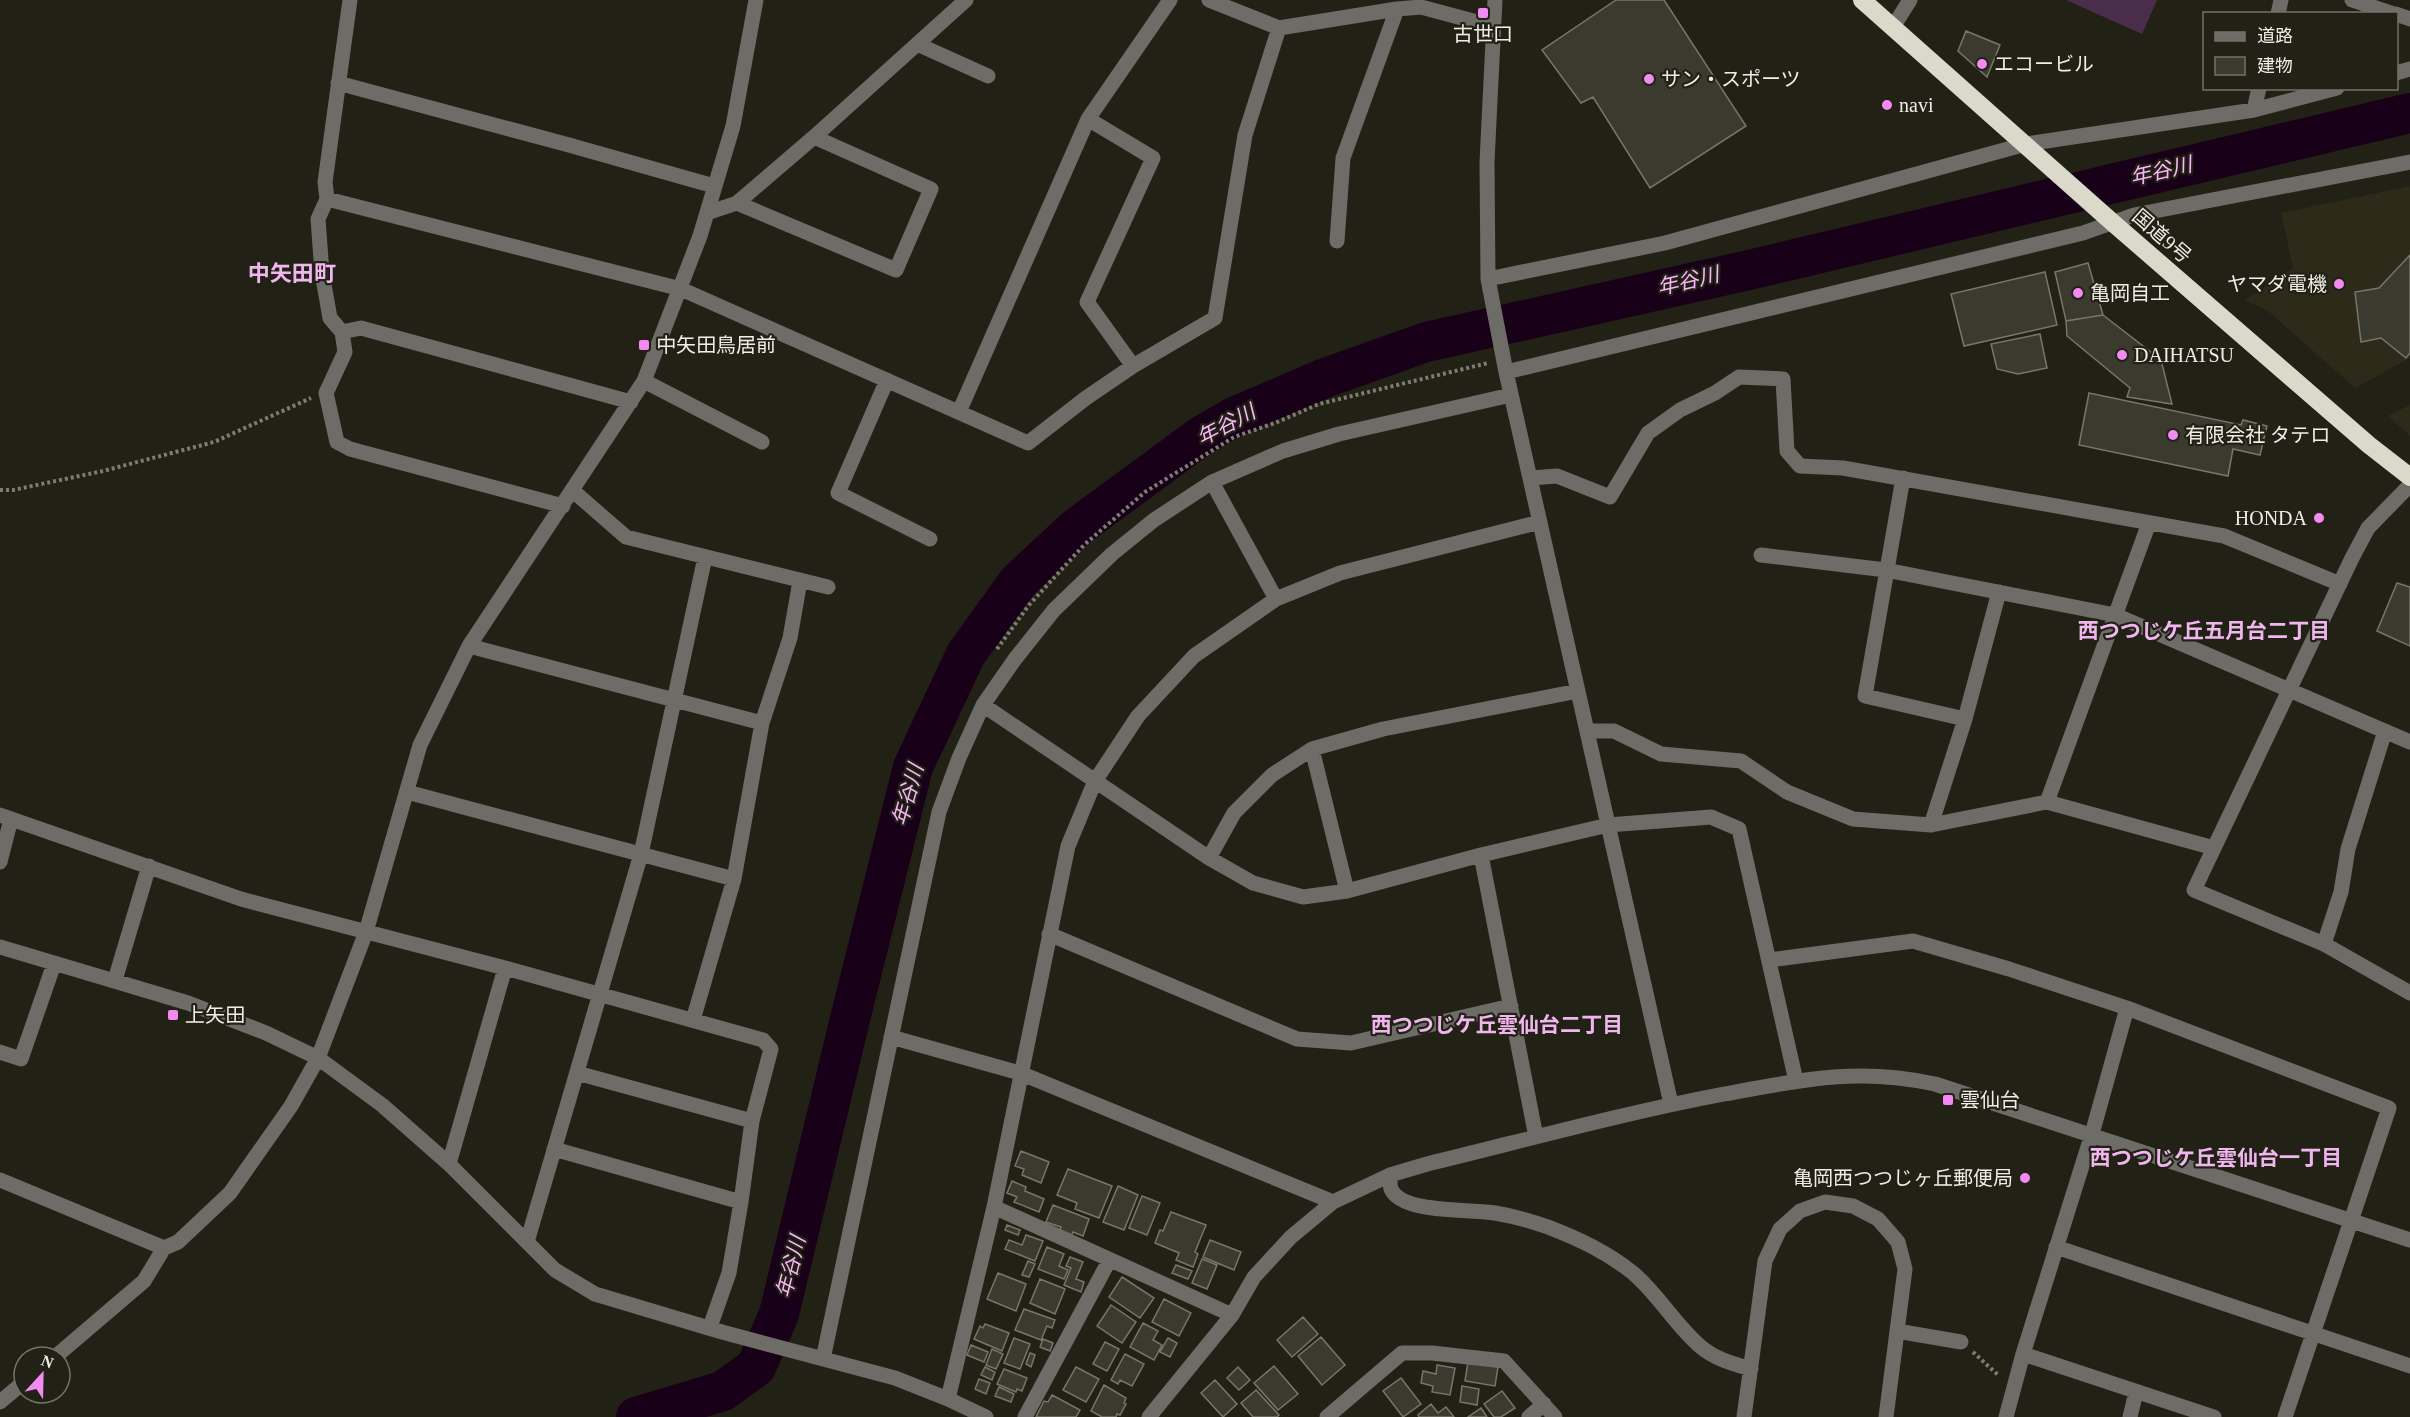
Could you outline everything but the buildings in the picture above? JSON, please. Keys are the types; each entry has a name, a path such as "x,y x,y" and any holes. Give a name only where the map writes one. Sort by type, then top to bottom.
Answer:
{"highway":[{"name":"国道9号","path":"1862,0 2108,219 2369,445 2410,477"}],"street":[{"path":"350,0 325,182 327,199 318,219 322,273 330,318 342,332 345,352 326,393 337,442 350,449 563,506"},
{"path":"69,1345 144,1281 164,1248 178,1242 230,1193 291,1106 318,1059 366,932 420,745 469,646 644,381 681,289 733,126 756,0"},
{"path":"707,213 737,203 814,137 965,0"},
{"path":"959,412 1088,119 1170,0"},
{"path":"1209,0 1279,28 1421,7 1492,26"},
{"path":"1495,0 1487,162 1490,286 1511,395 1671,1104"},
{"path":"1893,27 1910,0"},
{"path":"2352,0 2389,12"},
{"path":"1337,240 1343,158 1397,9"},
{"path":"327,199 681,289 1028,442 1133,366 1215,318 1245,135 1279,28"},
{"path":"917,44 988,76"},
{"path":"338,83 569,144 714,186"},
{"path":"2254,110 2259,90"},
{"path":"1490,286 2032,150 2254,110 2329,90"},
{"path":"1088,119 1153,158 1087,302 1133,366"},
{"path":"737,203 896,270 931,189 814,137"},
{"path":"1506,372 2083,233 2108,219 2410,162"},
{"path":"342,332 361,328 632,402"},
{"path":"1530,478 1557,476 1610,497 1648,433 1680,410 1715,393 1739,377 1783,379 1787,451 1800,466 1843,468 2224,536 2340,584"},
{"path":"887,380 838,493 930,539"},
{"path":"644,381 762,442"},
{"path":"823,1359 939,812 958,758 983,705 1015,659 1054,610 1112,554 1154,520 1212,482 1283,451 1339,434 1511,395"},
{"path":"1903,478 1865,696 1965,719"},
{"path":"1212,482 1276,599"},
{"path":"2410,485 2368,528 2194,890 2324,944 2410,993"},
{"path":"572,490 626,537 828,587"},
{"path":"948,1399 994,1207 1068,846 1095,781 1138,716 1194,656 1276,599 1340,573 1540,522"},
{"path":"2047,802 2149,523"},
{"path":"1761,555 1886,570 2115,615 2410,742"},
{"path":"527,1242 641,854 705,557"},
{"path":"693,1020 734,879 762,723 790,638 800,581"},
{"path":"1931,825 1965,719 1999,592"},
{"path":"469,646 762,723"},
{"path":"1209,858 1234,813 1272,775 1312,749 1383,729 1578,691"},
{"path":"983,705 1209,858 1253,883 1302,897 1347,891 1481,855 1608,825 1711,817 1739,829 1796,1081"},
{"path":"1587,731 1614,731 1661,753 1741,761 1787,792 1853,819 1931,825 2047,802 2214,848"},
{"path":"2324,944 2341,892 2348,849 2385,731"},
{"path":"1312,749 1347,891"},
{"path":"407,792 734,879"},
{"path":"0,862 6,817 241,899 505,968 763,1040 771,1049 752,1121 729,1273 716,1330"},
{"path":"1481,855 1536,1137"},
{"path":"115,980 149,866"},
{"path":"1049,934 1297,1040 1351,1043 1511,1006"},
{"path":"1769,960 1913,941 2009,969 2127,1008 2389,1108 2285,1417"},
{"path":"0,947 188,1003 255,1029 318,1059 382,1105 450,1164 555,1270 595,1294 716,1330 895,1378 986,1417"},
{"path":"0,1052 21,1059 54,964"},
{"path":"450,1164 505,968"},
{"path":"2006,1417 2023,1354 2092,1134 2127,1008"},
{"path":"891,1037 1020,1073 1333,1202"},
{"path":"577,1073 752,1121"},
{"path":"1149,1417 1232,1315 1254,1277 1291,1238 1333,1202 1390,1176 1427,1164 1671,1104 1796,1081 1861,1075 1935,1084 2410,1240"},
{"path":"554,1149 741,1202"},
{"path":"1390,1176 1391,1190 1399,1198 1419,1207 1504,1215 1532,1221 1588,1243 1632,1272 1658,1297 1702,1348 1727,1362 1751,1369"},
{"path":"0,1180 164,1248"},
{"path":"1744,1417 1765,1261 1780,1229 1800,1211 1825,1202 1853,1206 1878,1219 1898,1242 1905,1269 1886,1417"},
{"path":"994,1207 1232,1315"},
{"path":"2352,1221 2410,1232"},
{"path":"2056,1247 2410,1366"},
{"path":"1025,1417 1109,1261"},
{"path":"1897,1331 1961,1342"},
{"path":"1328,1417 1402,1353 1432,1353 1504,1361 1555,1417"},
{"path":"2023,1354 2214,1417"},
{"path":"0,1402 12,1392"},
{"path":"2130,1417 2136,1392"},
{"path":"1528,1417 1544,1404"}],"path":[{"path":"0,490 13,490 103,471 214,442 326,393"},
{"path":"1961,1342 2013,1389"}],"shaded area":[{"path":"2066,0 2157,0 2142,34"},
{"name":"ヤマダ電機","path":"2410,186 2410,358 2355,388 2268,311 2245,300 2293,268 2281,213"},
{"path":"2410,405 2410,436 2388,416"}],"waterway":[{"name":"年谷川","path":"636,1417 723,1391 756,1367 779,1314 913,767 966,654 1018,582 1076,528 1201,436 1234,417 1325,378 1426,342 1749,270 2410,113"}],"place":[{"name":"古世口","path":"1483,13"},
{"name":"エコービル","path":"1982,64"},
{"name":"サン・スポーツ","path":"1649,79"},
{"name":"navi","path":"1887,105"},
{"name":"ヤマダ電機","path":"2339,284"},
{"name":"亀岡自工","path":"2078,293"},
{"name":"中矢田鳥居前","path":"644,345"},
{"name":"DAIHATSU","path":"2122,355"},
{"name":"有限会社 タテロ","path":"2173,435"},
{"name":"HONDA","path":"2319,518"},
{"name":"上矢田","path":"173,1015"},
{"name":"雲仙台","path":"1948,1100"},
{"name":"亀岡西つつじヶ丘郵便局","path":"2025,1178"}],"district":[{"name":"中矢田町","path":"292,273"},
{"name":"西つつじケ丘五月台二丁目","path":"2204,631"},
{"name":"西つつじケ丘雲仙台二丁目","path":"1497,1025"},
{"name":"西つつじケ丘雲仙台一丁目","path":"2216,1158"}]}
